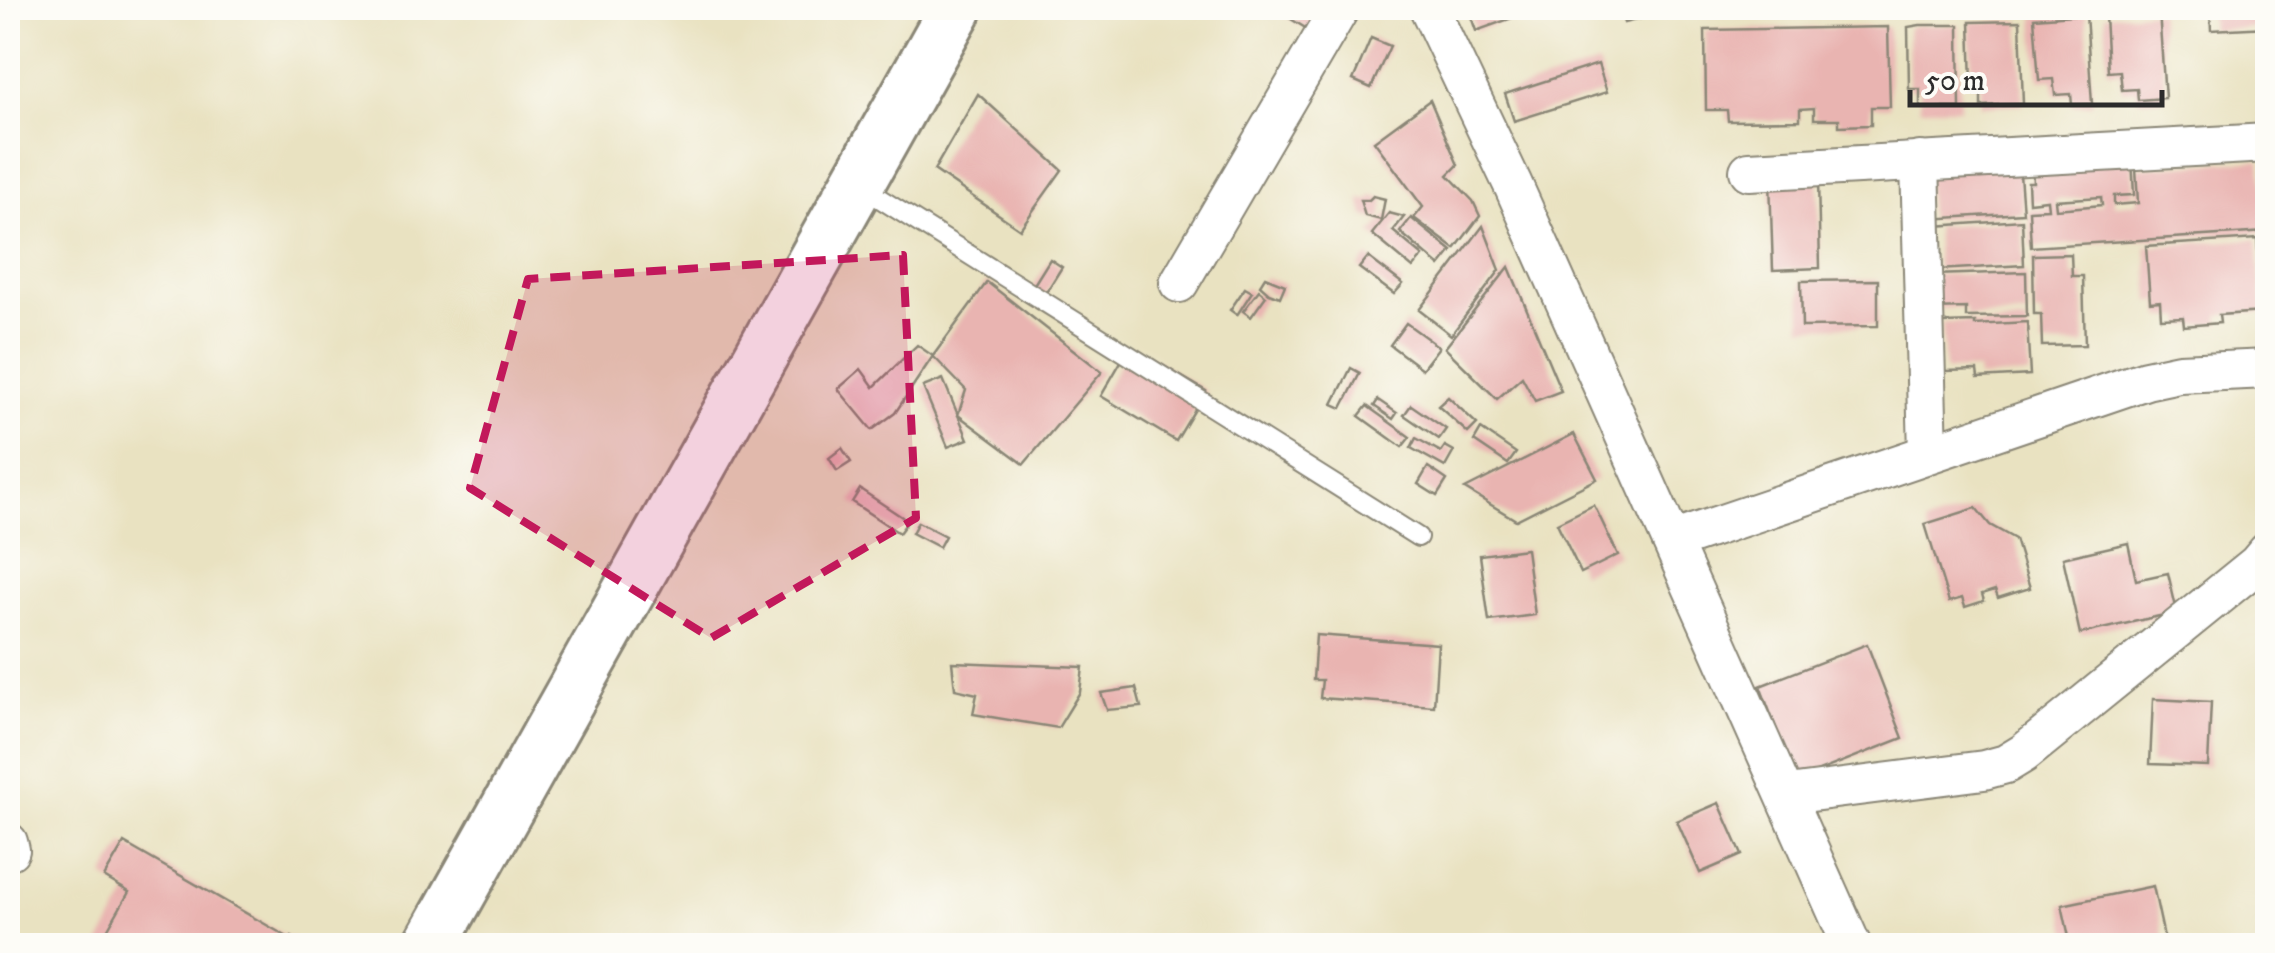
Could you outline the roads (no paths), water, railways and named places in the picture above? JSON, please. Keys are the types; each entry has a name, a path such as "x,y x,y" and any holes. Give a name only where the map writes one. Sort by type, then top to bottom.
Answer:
{"main road":[{"path":"430,946 956,8"}],"street":[{"path":"1180,283 1340,8"},
{"path":"1430,8 1788,795 1852,946"},
{"path":"1749,171 2268,143"},
{"path":"1920,161 1928,453"},
{"path":"1672,541 2146,380 2179,373 2268,368"},
{"path":"1788,795 2006,764 2243,576 2268,551"}],"lane":[{"path":"856,183 1418,537"}]}
